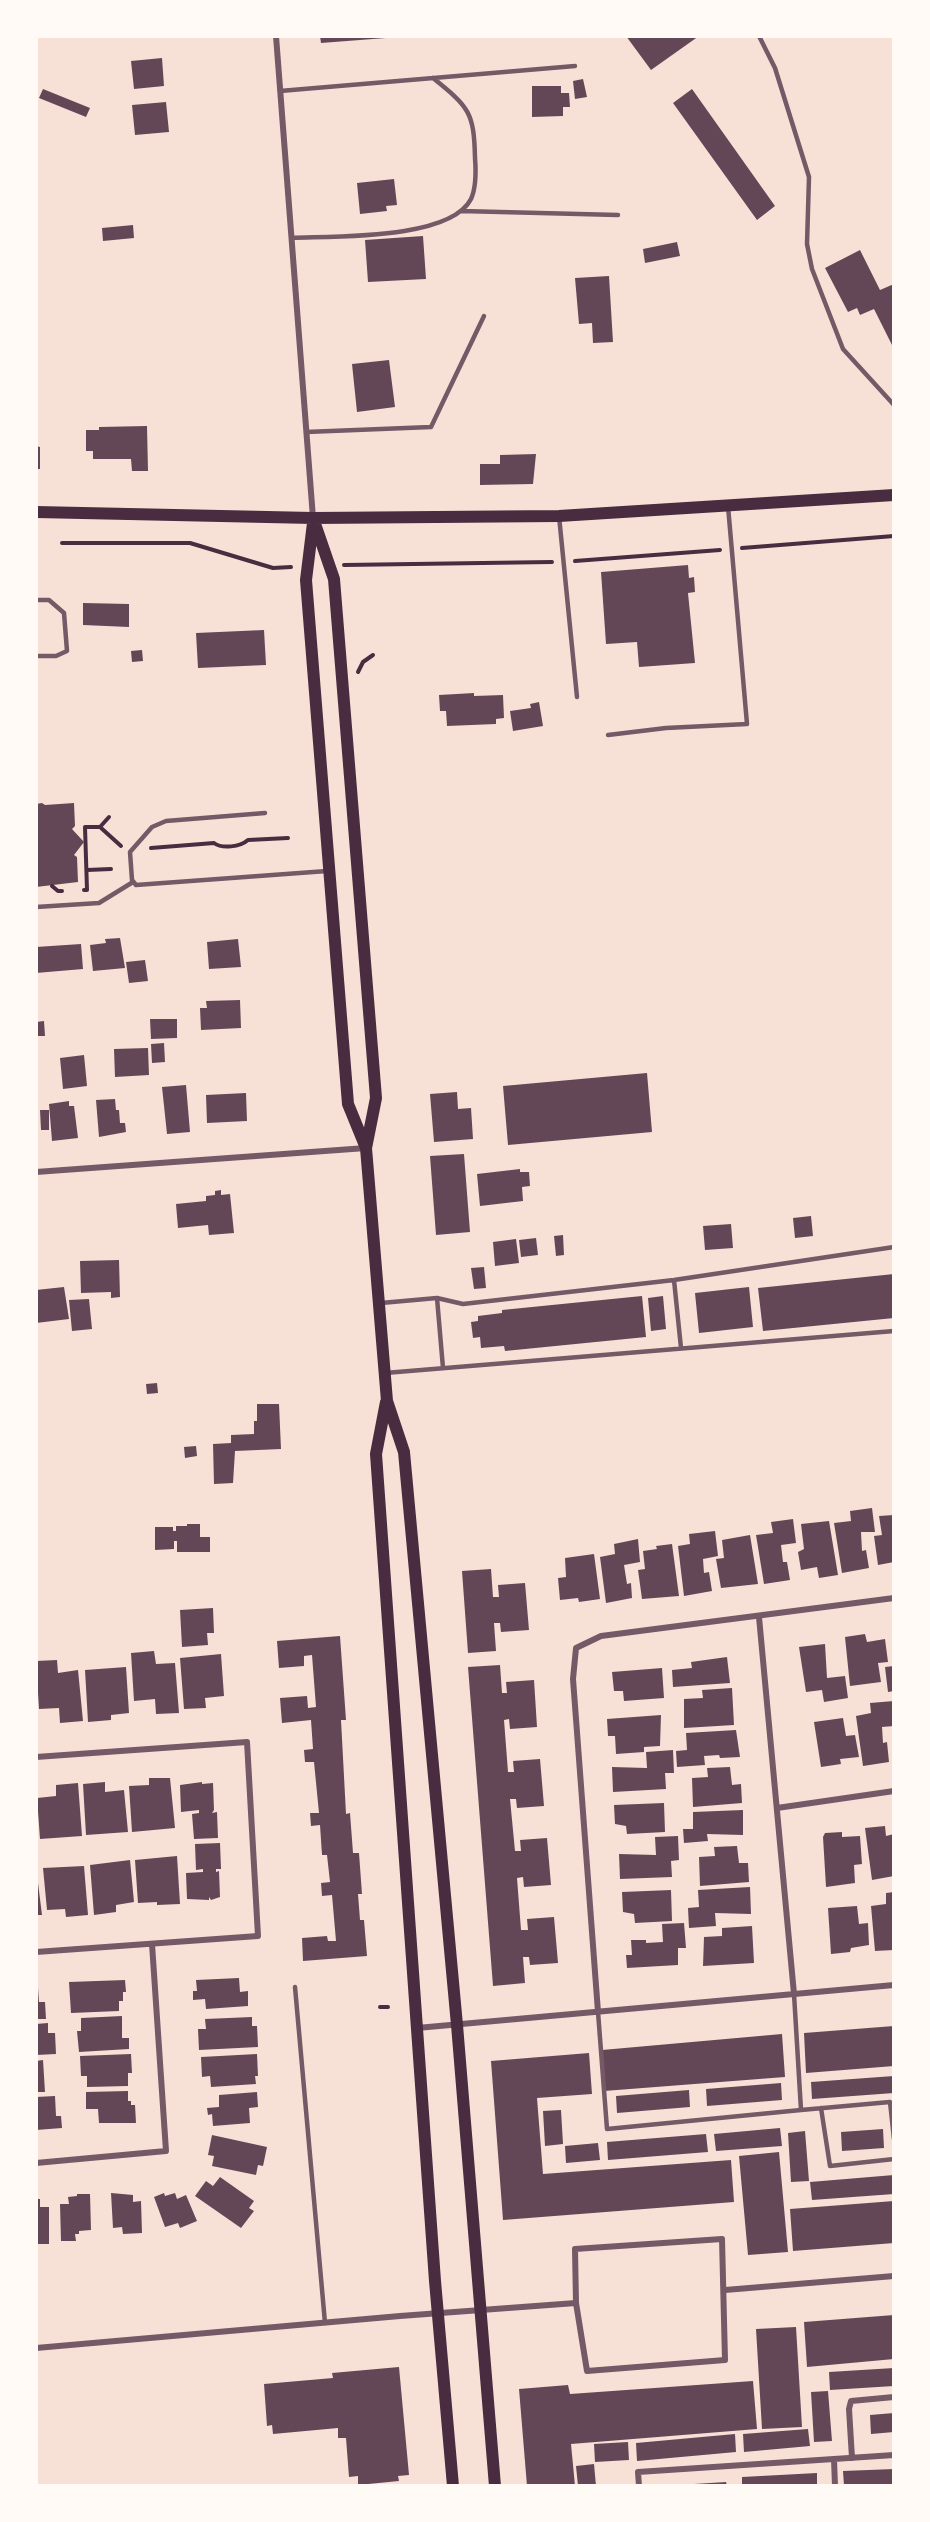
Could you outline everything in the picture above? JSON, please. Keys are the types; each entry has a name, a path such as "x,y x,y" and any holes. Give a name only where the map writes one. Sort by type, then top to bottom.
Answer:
{"main road":[{"path":"36,512 313,518 559,516 894,495"},
{"path":"313,518 306,580 348,1104 366,1148"},
{"path":"313,518 334,579 376,1098 366,1148 384,1373 387,1401 404,1452 457,2025 495,2486"},
{"path":"387,1401 376,1454 438,2313 453,2486"}],"street":[{"path":"276,36 313,518"},
{"path":"36,1172 366,1148"},
{"path":"598,2012 573,1679 576,1648 602,1636 894,1598"},
{"path":"759,1617 794,1994"},
{"path":"36,1757 247,1742 258,1936 36,1952"},
{"path":"777,1808 894,1791"},
{"path":"36,2163 166,2151 152,1944"},
{"path":"417,2028 894,1985"},
{"path":"722,2239 725,2360 587,2371 576,2303 574,2249 722,2239"},
{"path":"725,2290 894,2276"},
{"path":"36,2348 576,2303"},
{"path":"852,2458 849,2409 851,2401 894,2397"},
{"path":"639,2486 638,2472 894,2455"},
{"path":"834,2459 835,2486"}],"lane":[{"path":"759,36 775,69 809,177 807,244 812,269 843,349 894,405"},
{"path":"280,91 575,66"},
{"path":"292,238 406,232 444,221 461,211 471,199 476,173 472,119 460,101 433,78"},
{"path":"461,211 618,215"},
{"path":"306,432 431,427 484,316"},
{"path":"608,735 666,728 747,724 728,506"},
{"path":"559,516 577,698"},
{"path":"36,600 49,600 64,613 68,651 56,656 36,656"},
{"path":"133,882 130,852 152,827 166,821 265,813"},
{"path":"133,882 136,885 330,871"},
{"path":"36,907 99,903 133,882"},
{"path":"379,1303 437,1298 463,1304 674,1280 894,1247"},
{"path":"674,1280 681,1348"},
{"path":"437,1298 443,1368"},
{"path":"384,1373 894,1330"},
{"path":"295,1988 325,2323"},
{"path":"794,1994 801,2110"},
{"path":"598,2012 607,2129 890,2102 894,2139"},
{"path":"821,2108 830,2166 894,2159"}],"path":[{"path":"371,564 563,562 894,536"},
{"path":"62,543 190,543 273,568"},
{"path":"100,827 109,817"},
{"path":"78,890 87,890 84,827 100,827 107,833"},
{"path":"145,848 214,843 219,846 243,845 248,840 288,838"},
{"path":"87,870 111,869"},
{"path":"52,886 58,891 68,890"},
{"path":"380,2007 388,2007"}],"building":[{"path":"320,36 386,36 386,38 321,43"},
{"path":"626,36 699,36 651,70"},
{"path":"162,58 164,86 134,89 131,61"},
{"path":"583,79 587,97 575,99 573,81"},
{"path":"532,86 561,86 561,93 569,93 570,107 563,107 563,116 532,117"},
{"path":"43,89 90,108 86,117 39,98"},
{"path":"692,89 775,206 757,220 673,103"},
{"path":"166,102 169,132 135,135 132,105"},
{"path":"394,179 397,205 386,206 387,211 360,214 357,183"},
{"path":"133,225 134,238 103,241 102,228"},
{"path":"423,236 426,279 368,282 365,240"},
{"path":"677,242 680,256 645,263 643,249"},
{"path":"860,250 880,290 894,284 894,349 874,309 860,315 857,308 848,312 825,268"},
{"path":"609,276 613,342 593,343 592,323 579,324 575,278"},
{"path":"389,360 395,407 357,412 352,364"},
{"path":"147,426 148,471 132,471 131,459 93,459 93,451 86,451 86,430 99,430 99,427"},
{"path":"36,446 40,447 40,469 36,469"},
{"path":"536,454 533,484 480,485 480,464 500,464 500,455"},
{"path":"688,565 689,578 694,577 695,592 688,593 695,663 639,667 637,642 606,644 601,572"},
{"path":"83,603 129,604 129,627 83,625"},
{"path":"264,630 266,665 198,668 196,633"},
{"path":"142,650 143,661 132,662 131,651"},
{"path":"474,693 474,696 503,695 504,718 496,719 496,724 447,726 446,711 440,711 439,695"},
{"path":"539,702 543,726 513,731 510,711 531,708 530,704"},
{"path":"74,803 75,826 72,829 84,842 74,855 77,857 78,882 36,887 36,804 45,805"},
{"path":"120,938 125,968 93,971 90,945 106,943 105,939"},
{"path":"238,939 241,967 209,969 207,942"},
{"path":"81,944 83,969 36,973 36,947"},
{"path":"145,960 148,981 129,983 126,962"},
{"path":"240,1000 241,1028 201,1030 200,1008 207,1008 206,1001"},
{"path":"150,1019 177,1019 177,1038 151,1039"},
{"path":"44,1021 45,1036 36,1036 36,1022"},
{"path":"164,1043 165,1062 152,1063 151,1044"},
{"path":"148,1048 149,1075 115,1077 114,1049"},
{"path":"84,1055 87,1086 63,1089 60,1058"},
{"path":"647,1073 652,1132 508,1145 503,1086"},
{"path":"186,1085 190,1132 167,1134 162,1087"},
{"path":"457,1092 458,1109 471,1108 473,1139 434,1142 430,1094"},
{"path":"246,1093 247,1121 207,1123 206,1095"},
{"path":"115,1099 120,1123 125,1123 126,1132 99,1137 96,1100"},
{"path":"69,1101 69,1106 74,1106 78,1138 52,1141 49,1104"},
{"path":"40,1110 49,1110 49,1130 41,1130"},
{"path":"464,1154 470,1232 436,1235 430,1156"},
{"path":"520,1169 520,1172 529,1172 530,1186 522,1187 523,1201 480,1206 477,1174"},
{"path":"221,1190 221,1195 230,1194 234,1233 209,1235 208,1225 178,1228 176,1204 206,1201 206,1196 215,1195 215,1191"},
{"path":"811,1216 813,1236 795,1238 793,1218"},
{"path":"731,1224 733,1248 705,1250 703,1226"},
{"path":"563,1235 564,1255 556,1256 554,1236"},
{"path":"536,1238 538,1255 521,1257 519,1240"},
{"path":"516,1239 519,1263 495,1266 493,1242"},
{"path":"119,1260 120,1297 111,1298 111,1292 81,1293 80,1261"},
{"path":"484,1267 486,1288 474,1289 471,1268"},
{"path":"894,1274 894,1318 763,1331 758,1288"},
{"path":"64,1287 69,1319 36,1323 36,1290"},
{"path":"749,1287 753,1327 699,1333 695,1293"},
{"path":"642,1296 646,1337 505,1351 504,1346 481,1348 480,1337 473,1338 471,1322 478,1321 478,1316 502,1313 502,1310"},
{"path":"663,1296 666,1329 651,1331 648,1298"},
{"path":"89,1299 92,1329 72,1331 69,1300"},
{"path":"157,1383 158,1393 147,1394 146,1384"},
{"path":"257,1404 279,1404 281,1449 235,1451 233,1483 214,1484 213,1444 231,1443 231,1435 254,1434"},
{"path":"196,1446 197,1456 185,1458 184,1447"},
{"path":"872,1508 875,1532 861,1532 862,1551 866,1550 869,1568 842,1573 834,1523 851,1521 850,1511"},
{"path":"894,1515 894,1562 878,1565 874,1536 882,1535 879,1516"},
{"path":"793,1519 796,1543 781,1545 783,1562 787,1562 790,1580 764,1584 756,1535 773,1533 771,1522"},
{"path":"829,1521 838,1575 819,1578 817,1567 801,1570 798,1552 804,1549 801,1524"},
{"path":"187,1524 200,1524 200,1537 210,1537 210,1552 177,1552 177,1541 174,1541 174,1549 155,1550 155,1527 173,1527 173,1531 176,1531 176,1526 187,1526"},
{"path":"715,1531 718,1556 703,1559 704,1573 709,1572 712,1591 684,1596 678,1546 690,1544 689,1534"},
{"path":"750,1535 758,1584 721,1588 716,1559 724,1558 722,1540"},
{"path":"638,1539 640,1562 624,1565 627,1584 631,1583 632,1598 606,1603 600,1557 615,1554 614,1544"},
{"path":"672,1544 679,1596 642,1599 638,1570 645,1569 643,1551 657,1549 656,1546"},
{"path":"594,1554 600,1599 579,1602 578,1598 560,1600 558,1578 566,1577 565,1558"},
{"path":"491,1569 493,1597 499,1597 498,1585 525,1583 529,1630 501,1632 500,1623 494,1623 496,1651 468,1653 462,1571"},
{"path":"213,1608 214,1633 207,1633 208,1645 182,1647 180,1610"},
{"path":"865,1634 867,1642 885,1639 888,1662 878,1663 881,1682 850,1686 845,1637"},
{"path":"340,1636 346,1720 341,1720 346,1814 350,1813 353,1853 359,1853 362,1894 358,1894 360,1920 364,1920 367,1956 303,1961 302,1938 327,1936 328,1941 336,1941 332,1895 322,1896 321,1883 330,1882 327,1855 322,1855 320,1825 311,1826 310,1813 319,1813 314,1762 305,1762 304,1750 313,1749 311,1720 282,1723 280,1698 307,1696 308,1708 316,1707 312,1655 304,1656 304,1666 279,1668 277,1641"},
{"path":"825,1644 827,1678 845,1676 848,1698 824,1702 822,1690 806,1692 799,1647"},
{"path":"154,1651 156,1664 175,1663 179,1713 156,1714 155,1699 134,1701 131,1653"},
{"path":"221,1654 224,1696 205,1698 206,1708 184,1709 180,1658"},
{"path":"727,1657 730,1683 673,1687 672,1670 692,1668 691,1662"},
{"path":"57,1660 58,1673 78,1670 83,1721 60,1723 59,1708 39,1709 36,1661"},
{"path":"500,1665 502,1693 507,1693 506,1682 534,1680 537,1727 510,1729 509,1719 504,1720 508,1772 514,1772 513,1761 540,1759 544,1806 517,1808 516,1799 510,1799 515,1851 521,1851 520,1840 547,1838 551,1885 524,1887 523,1877 517,1878 521,1930 528,1930 527,1919 554,1917 558,1963 530,1965 529,1957 523,1957 525,1983 493,1986 468,1667"},
{"path":"894,1666 894,1691 888,1692 885,1667"},
{"path":"126,1667 129,1713 111,1715 111,1720 88,1722 85,1670"},
{"path":"662,1668 664,1698 624,1701 623,1691 614,1691 612,1672"},
{"path":"732,1688 734,1725 684,1728 684,1699 703,1698 702,1690"},
{"path":"894,1701 894,1726 882,1727 883,1743 887,1742 889,1762 863,1766 856,1716 871,1713 870,1703"},
{"path":"661,1715 660,1746 644,1747 644,1752 616,1754 615,1736 608,1736 607,1719"},
{"path":"843,1718 846,1736 855,1735 859,1757 840,1759 841,1764 821,1767 814,1722"},
{"path":"736,1730 740,1757 704,1756 705,1765 677,1767 676,1751 687,1750 686,1733"},
{"path":"673,1750 674,1773 665,1773 666,1789 613,1792 612,1767 647,1768 646,1752"},
{"path":"730,1767 732,1785 741,1784 742,1803 693,1807 692,1778 708,1777 707,1768"},
{"path":"149,1778 170,1778 175,1828 132,1832 129,1786 149,1785"},
{"path":"105,1782 105,1792 124,1790 128,1832 86,1835 83,1784"},
{"path":"202,1782 202,1784 213,1783 214,1810 212,1813 217,1812 218,1838 194,1839 192,1814 199,1813 199,1810 181,1812 180,1785"},
{"path":"78,1783 82,1836 40,1839 37,1798 56,1796 56,1785"},
{"path":"664,1803 665,1832 627,1834 626,1826 615,1824 614,1805"},
{"path":"743,1810 743,1835 707,1834 708,1841 684,1843 683,1829 693,1829 693,1812"},
{"path":"885,1826 886,1836 894,1834 894,1876 872,1880 865,1828"},
{"path":"842,1832 842,1837 860,1836 862,1864 854,1865 855,1883 826,1887 823,1837 825,1833"},
{"path":"678,1836 679,1860 671,1861 672,1877 620,1879 619,1854 656,1855 655,1837"},
{"path":"220,1843 221,1869 216,1869 216,1872 219,1871 220,1897 211,1900 209,1897 209,1900 187,1899 186,1873 203,1872 203,1869 196,1870 195,1844"},
{"path":"737,1846 739,1863 748,1863 749,1882 700,1886 699,1857 715,1856 714,1847"},
{"path":"177,1856 180,1904 138,1903 135,1860"},
{"path":"130,1860 134,1902 116,1905 116,1912 94,1915 90,1865"},
{"path":"84,1866 88,1915 66,1917 65,1909 47,1910 43,1868"},
{"path":"36,1867 42,1915 36,1915"},
{"path":"750,1887 751,1914 715,1913 716,1926 689,1928 688,1908 699,1907 698,1890"},
{"path":"671,1890 672,1921 635,1923 634,1914 623,1912 622,1892"},
{"path":"894,1892 894,1950 875,1951 871,1906 886,1904 886,1893"},
{"path":"857,1906 859,1924 868,1923 869,1945 851,1948 850,1952 831,1954 828,1908"},
{"path":"684,1923 686,1948 678,1948 678,1965 627,1968 626,1955 632,1955 631,1940 646,1940 646,1943 663,1942 662,1924"},
{"path":"752,1926 754,1963 703,1966 704,1937 722,1936 722,1928"},
{"path":"239,1978 240,1992 248,1991 248,2006 206,2009 205,1999 193,2000 193,1991 197,1991 196,1980"},
{"path":"125,1980 126,1992 123,1992 123,2001 119,2001 119,2011 71,2013 69,1982"},
{"path":"36,1988 38,1988 39,2002 45,2002 46,2019 36,2019"},
{"path":"122,2016 122,2038 129,2038 129,2049 79,2052 77,2031 81,2031 81,2018"},
{"path":"252,2017 252,2026 257,2026 258,2047 199,2050 198,2029 206,2029 205,2019"},
{"path":"48,2023 48,2033 55,2033 56,2054 36,2055 36,2024"},
{"path":"894,2026 894,2066 806,2073 804,2033"},
{"path":"782,2034 785,2077 604,2091 602,2050"},
{"path":"589,2053 592,2094 537,2098 543,2174 731,2160 734,2202 503,2220 491,2061"},
{"path":"131,2054 132,2073 128,2073 128,2086 87,2087 87,2076 81,2076 80,2056"},
{"path":"257,2054 256,2084 211,2087 210,2076 202,2077 201,2057"},
{"path":"43,2060 45,2092 36,2092 36,2061"},
{"path":"894,2076 894,2093 812,2099 811,2082"},
{"path":"781,2083 782,2100 707,2106 706,2089"},
{"path":"689,2090 690,2107 617,2113 616,2096"},
{"path":"128,2091 128,2101 131,2101 131,2105 135,2105 136,2123 99,2123 98,2109 86,2109 86,2092"},
{"path":"257,2092 258,2107 249,2108 250,2123 213,2126 212,2114 208,2115 207,2108 219,2107 219,2095"},
{"path":"55,2096 56,2116 61,2116 62,2128 36,2130 36,2097"},
{"path":"561,2110 563,2144 545,2146 543,2111"},
{"path":"780,2128 782,2146 716,2151 714,2134"},
{"path":"883,2129 884,2148 842,2151 841,2132"},
{"path":"805,2131 809,2181 791,2182 788,2133"},
{"path":"706,2134 708,2152 608,2160 607,2142"},
{"path":"212,2135 267,2147 263,2166 258,2165 256,2175 212,2166 214,2156 208,2155"},
{"path":"598,2143 600,2160 566,2163 565,2146"},
{"path":"779,2152 788,2252 748,2255 739,2156"},
{"path":"894,2175 894,2194 812,2200 810,2182"},
{"path":"220,2177 254,2201 249,2208 254,2211 241,2228 195,2196 206,2181 213,2186"},
{"path":"111,2193 133,2195 133,2202 141,2201 142,2233 123,2234 122,2227 113,2228"},
{"path":"164,2193 165,2196 175,2193 177,2199 186,2195 197,2221 180,2228 178,2223 165,2227 154,2197"},
{"path":"77,2194 90,2194 91,2230 79,2231 79,2234 75,2234 76,2241 61,2241 60,2204 69,2204 68,2197 77,2196"},
{"path":"36,2199 40,2199 40,2207 49,2207 49,2244 36,2244"},
{"path":"894,2201 894,2243 793,2251 790,2209"},
{"path":"894,2315 894,2359 807,2367 804,2322"},
{"path":"796,2327 802,2427 762,2429 756,2329"},
{"path":"399,2367 409,2475 398,2476 399,2481 358,2485 358,2476 349,2477 346,2438 338,2438 338,2428 273,2434 272,2425 267,2426 264,2384 333,2378 332,2373"},
{"path":"894,2368 894,2386 830,2390 829,2372"},
{"path":"753,2381 757,2429 571,2444 575,2486 527,2486 519,2389 568,2385 570,2394"},
{"path":"828,2391 832,2441 814,2442 811,2392"},
{"path":"894,2413 894,2432 871,2434 870,2415"},
{"path":"808,2429 810,2446 744,2452 743,2434"},
{"path":"735,2434 736,2452 637,2461 636,2443"},
{"path":"628,2442 629,2460 595,2462 594,2444"},
{"path":"594,2464 596,2486 578,2486 576,2466"},
{"path":"894,2469 894,2486 844,2486 843,2471"},
{"path":"817,2473 817,2486 742,2486 742,2477"},
{"path":"726,2482 727,2486 694,2486 694,2484"}]}
